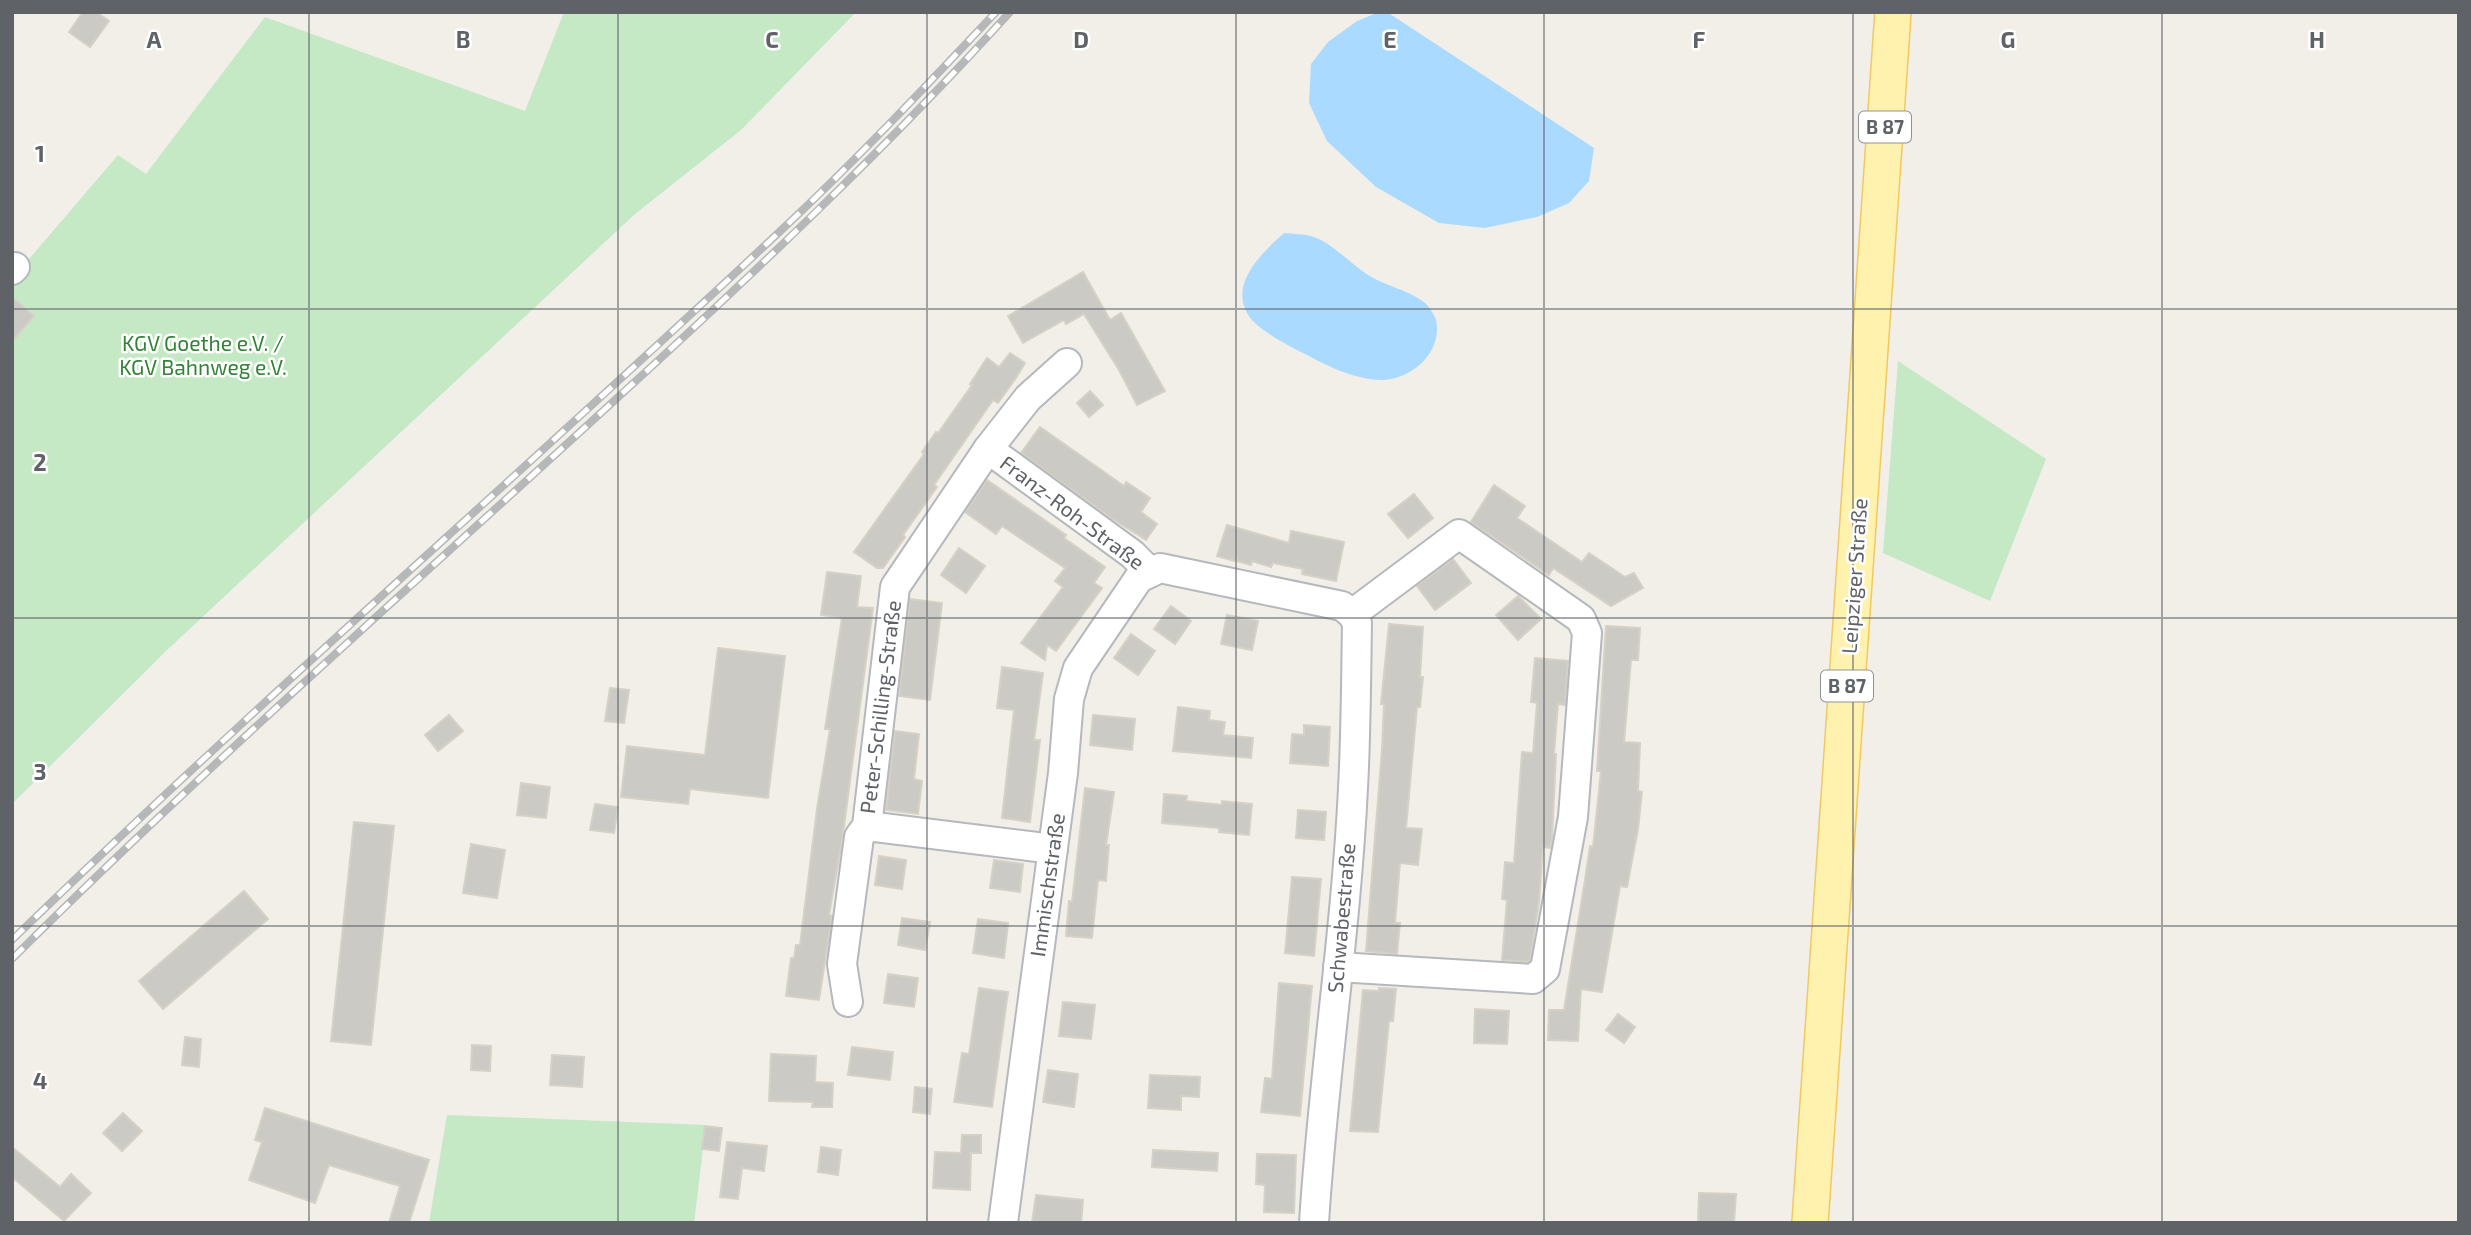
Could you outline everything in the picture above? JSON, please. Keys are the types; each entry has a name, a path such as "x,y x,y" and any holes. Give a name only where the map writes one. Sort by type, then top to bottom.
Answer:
{"main road":[{"name":"Leipziger Straße","path":"1811,1223 1893,12"}],"street":[{"name":"Franz-Roh-Straße","path":"1068,363 1028,398 988,449 1132,554 1149,571 1160,568 1342,606 1352,614"},
{"name":"Peter-Schilling-Straße","path":"848,1002 842,964 859,837 867,826 895,587 988,449"},
{"path":"1338,967 1533,979 1545,969 1573,817 1587,633 1581,619 1458,534 1352,614"},
{"name":"Immischstraße","path":"1003,1223 1063,773 1069,699 1078,668 1139,579 1149,571"},
{"name":"Schwabestraße","path":"1314,1223 1353,789 1357,623 1352,614"},
{"name":"Peter-Schilling-Straße","path":"867,826 1053,849"}],"green space":[{"name":"KGV Goethe e.V. / KGV Bahnweg e.V.","path":"564,12 856,12 741,130 635,214 167,650 12,804 12,279 118,155 146,174 265,17 525,111"},
{"path":"1898,361 2046,459 1990,601 1883,553"},
{"path":"447,1115 706,1125 694,1223 429,1223"}],"water":[{"path":"1379,12 1387,12 1594,148 1589,181 1569,203 1537,217 1485,228 1439,223 1376,187 1327,141 1309,103 1311,64 1328,42 1357,21"},
{"path":"1284,233 1319,239 1368,275 1427,304 1435,318 1437,332 1435,343 1423,362 1404,375 1393,378 1363,378 1316,360 1265,331 1251,319 1243,301 1246,279 1259,258"}],"building":[{"path":"83,12 96,12 109,21 90,47 69,32"},
{"path":"1083,272 1110,320 1121,313 1165,391 1137,405 1084,314 1066,324 1064,320 1023,343 1008,316"},
{"path":"12,297 34,316 12,341"},
{"path":"1010,353 1025,363 998,403 993,400 934,485 937,487 883,568 877,568 854,552 924,454 922,452 936,432 938,433 972,385 970,384 987,358 999,367"},
{"path":"1090,391 1103,405 1089,417 1077,403"},
{"path":"1040,427 1124,486 1126,482 1150,498 1141,512 1157,524 1146,540 1021,453"},
{"path":"987,480 1066,535 1064,538 1105,567 1094,583 1102,588 1056,651 1047,645 1045,660 1021,643 1063,587 1055,581 1065,568 1002,526 996,534 965,512"},
{"path":"1494,485 1525,506 1517,518 1582,562 1589,553 1625,577 1634,573 1643,588 1611,606 1553,568 1549,575 1471,522"},
{"path":"1414,494 1433,518 1408,538 1388,514"},
{"path":"1227,525 1289,543 1291,531 1344,542 1336,581 1302,574 1303,569 1273,563 1271,567 1252,561 1251,565 1237,561 1237,558 1235,561 1217,556"},
{"path":"959,548 985,566 966,593 941,575"},
{"path":"1453,559 1471,583 1435,610 1417,586"},
{"path":"827,572 861,576 857,607 873,608 819,1000 786,996 791,958 794,958 796,945 800,945 830,729 825,729 842,618 821,615"},
{"path":"1518,596 1541,619 1518,640 1496,615"},
{"path":"910,599 942,603 930,700 899,696"},
{"path":"1171,606 1191,621 1175,644 1154,629"},
{"path":"1227,615 1258,621 1252,650 1221,644"},
{"path":"1389,624 1423,627 1420,677 1423,677 1420,707 1417,707 1406,828 1422,829 1418,865 1400,863 1395,923 1400,923 1397,954 1366,951 1382,749 1384,704 1381,704"},
{"path":"1606,626 1640,628 1638,660 1631,660 1624,742 1640,743 1638,791 1642,792 1638,829 1627,887 1620,886 1602,992 1581,989 1578,1041 1548,1040 1549,1010 1564,1010 1590,846 1593,847 1601,771 1597,771"},
{"path":"1131,634 1155,651 1138,675 1114,658"},
{"path":"718,648 785,656 768,798 690,789 688,804 621,797 627,746 705,755"},
{"path":"1535,658 1568,661 1565,705 1558,704 1552,838 1550,848 1543,847 1539,902 1530,960 1527,962 1502,960 1507,900 1502,899 1505,862 1514,863 1522,752 1533,753 1537,703 1531,702"},
{"path":"1002,667 1043,673 1034,740 1040,740 1030,822 1002,818 1014,710 997,708"},
{"path":"610,688 629,690 624,723 605,721"},
{"path":"1178,707 1210,711 1209,720 1225,722 1223,735 1253,738 1251,758 1173,751"},
{"path":"449,715 463,731 438,751 425,735"},
{"path":"1093,715 1135,719 1132,750 1090,745"},
{"path":"1304,725 1330,727 1328,766 1290,763 1292,734 1304,735"},
{"path":"895,731 919,734 914,779 922,781 918,814 886,810"},
{"path":"521,783 550,787 546,818 517,815"},
{"path":"1085,788 1114,792 1106,845 1109,845 1106,881 1098,880 1092,938 1066,936"},
{"path":"1164,794 1187,796 1186,801 1222,805 1222,801 1252,804 1249,835 1219,832 1219,828 1162,823"},
{"path":"595,804 618,807 614,833 590,830"},
{"path":"1298,810 1326,812 1324,840 1296,838"},
{"path":"354,822 394,826 371,1045 331,1041"},
{"path":"471,844 505,850 497,898 463,893"},
{"path":"879,856 906,860 902,889 875,885"},
{"path":"994,860 1023,864 1020,892 990,888"},
{"path":"1292,877 1321,879 1314,956 1285,953"},
{"path":"244,891 268,919 163,1009 139,981"},
{"path":"902,918 930,922 925,950 898,945"},
{"path":"978,919 1008,923 1004,958 973,953"},
{"path":"888,974 918,978 914,1007 884,1003"},
{"path":"1279,983 1312,986 1300,1116 1261,1112 1265,1078 1272,1079"},
{"path":"979,988 1008,992 992,1107 954,1102 962,1053 969,1054"},
{"path":"1379,988 1396,989 1393,1021 1389,1021 1378,1132 1350,1131 1363,990 1379,991"},
{"path":"1063,1002 1095,1005 1091,1039 1059,1036"},
{"path":"1475,1009 1509,1011 1507,1044 1474,1043"},
{"path":"1618,1014 1635,1027 1624,1043 1606,1030"},
{"path":"185,1037 201,1039 199,1067 182,1065"},
{"path":"472,1045 491,1046 490,1071 471,1070"},
{"path":"852,1047 893,1052 890,1080 848,1075"},
{"path":"771,1054 816,1056 815,1082 833,1083 832,1107 812,1107 813,1102 769,1101"},
{"path":"552,1055 584,1057 582,1087 550,1085"},
{"path":"1048,1070 1078,1074 1074,1107 1043,1102"},
{"path":"1150,1075 1200,1077 1199,1097 1181,1096 1181,1110 1148,1108"},
{"path":"915,1087 932,1089 930,1114 913,1112"},
{"path":"265,1108 429,1160 409,1223 389,1223 400,1186 329,1165 315,1203 249,1180 262,1142 255,1140"},
{"path":"123,1113 142,1131 122,1151 103,1133"},
{"path":"705,1126 722,1128 719,1151 702,1149"},
{"path":"962,1135 981,1135 981,1153 971,1153 970,1190 933,1188 935,1152 961,1153"},
{"path":"727,1142 767,1146 764,1171 742,1168 738,1199 720,1197"},
{"path":"12,1147 60,1187 71,1174 91,1193 64,1221 12,1177"},
{"path":"821,1147 841,1150 838,1175 818,1172"},
{"path":"1153,1150 1218,1153 1217,1171 1152,1167"},
{"path":"1257,1154 1296,1155 1294,1213 1264,1212 1265,1185 1256,1184"},
{"path":"1699,1193 1736,1194 1734,1223 1698,1223"},
{"path":"1036,1195 1083,1200 1081,1223 1032,1223"}],"railway":[{"path":"12,940 302,668 791,221 996,12"},
{"path":"12,959 235,746 767,258 867,162 1010,12"}]}
